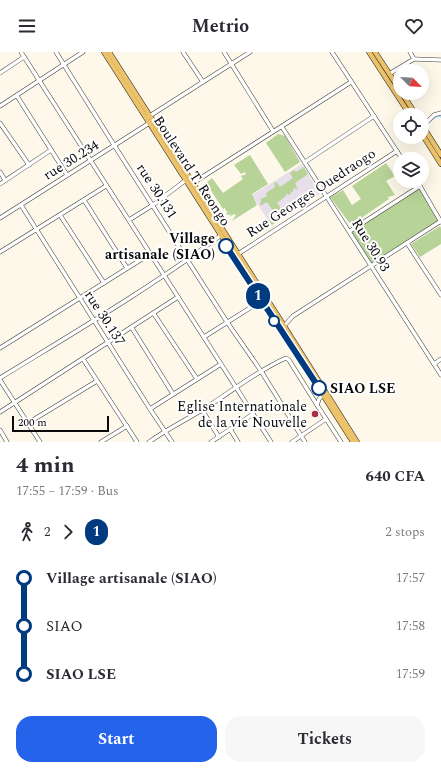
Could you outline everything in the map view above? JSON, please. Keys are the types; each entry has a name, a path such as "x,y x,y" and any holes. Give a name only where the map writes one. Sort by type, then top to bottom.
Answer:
{"main road":[{"name":"Boulevard T. Reongo","path":"104,52 193,183 357,442"},
{"name":"Boulevard T. Reongo","path":"109,52 220,236 353,442"},
{"path":"369,52 405,108"},
{"path":"376,52 393,80"},
{"path":"429,136 441,155"},
{"path":"428,144 441,164"}],"street":[{"path":"21,52 271,442"},
{"name":"rue 30.131","path":"56,52 305,442"},
{"path":"0,106 82,52"},
{"path":"183,52 203,82"},
{"path":"224,52 273,132"},
{"name":"rue 30.234","path":"0,218 90,161 203,82 250,52"},
{"path":"332,52 397,151"},
{"path":"410,52 414,59"},
{"path":"0,71 24,57"},
{"path":"389,74 414,59 441,60"},
{"path":"193,183 351,82"},
{"path":"16,96 67,175"},
{"path":"429,119 434,115 441,113"},
{"path":"305,162 374,116"},
{"path":"0,123 28,165"},
{"name":"Rue 30.93","path":"282,127 441,375"},
{"path":"0,184 51,150"},
{"name":"Rue Georges Ouedraogo","path":"238,254 397,151"},
{"path":"0,172 6,180"},
{"path":"129,220 153,205 186,180"},
{"path":"0,252 106,186"},
{"path":"350,231 417,188"},
{"path":"280,331 293,316 441,221 421,188"},
{"path":"84,200 127,268"},
{"name":"rue 30.137","path":"20,204 172,442"},
{"path":"60,215 104,283"},
{"path":"40,442 0,379 94,321 220,236"},
{"path":"406,243 441,296"},
{"path":"0,348 150,254"},
{"path":"0,412 178,298"},
{"path":"204,337 261,301"},
{"path":"154,314 197,379"},
{"path":"132,328 174,394"},
{"path":"84,359 137,442"},
{"path":"149,442 202,410 260,371 283,359 288,359 341,442"},
{"path":"434,364 441,359"},
{"path":"150,409 221,364"},
{"path":"28,423 97,381"},
{"path":"317,405 319,398 322,395"},
{"path":"202,410 219,437"},
{"path":"211,442 253,414"},
{"path":"292,442 326,419"},
{"path":"101,442 127,426"},
{"path":"230,429 238,442"},
{"path":"0,430 7,442"}],"shaded area":[{"path":"302,164 320,194 271,225 252,195"}],"green space":[{"path":"278,134 285,136 300,162 285,172 266,143"},
{"path":"250,155 268,184 252,194 257,205 232,221 236,215 234,214 229,217 231,214 226,214 228,212 225,208 223,209 206,183 212,178 223,193 243,179 241,176 246,174 245,172 241,174 234,165"},
{"path":"386,163 393,173 393,177 386,181 395,195 388,197 389,199 351,225 330,197 343,190 352,205 361,199 352,186"},
{"path":"304,167 308,174 295,183 298,189 295,187 296,190 293,188 293,192 290,191 291,193 289,195 285,193 286,196 277,203 284,213 289,210 290,211 281,217 281,213 278,214 280,219 272,225 269,220 276,215 267,202 260,206 261,199 267,196 266,193 275,187 274,183 276,182 280,187 293,178 290,173 294,170 296,172"},
{"path":"416,188 420,188 439,221 371,265 351,231"},
{"path":"440,226 441,244 420,257 411,244"}],"waterway":[{"path":"430,120 437,115 441,116"}],"bus line":[{"name":"1","path":"226,246 280,331 319,388"}],"place":[{"name":"Village artisanale (SIAO)","path":"226,246"},
{"name":"SIAO LSE","path":"319,388"},
{"name":"Eglise Internationale de la vie Nouvelle","path":"315,414"}]}
